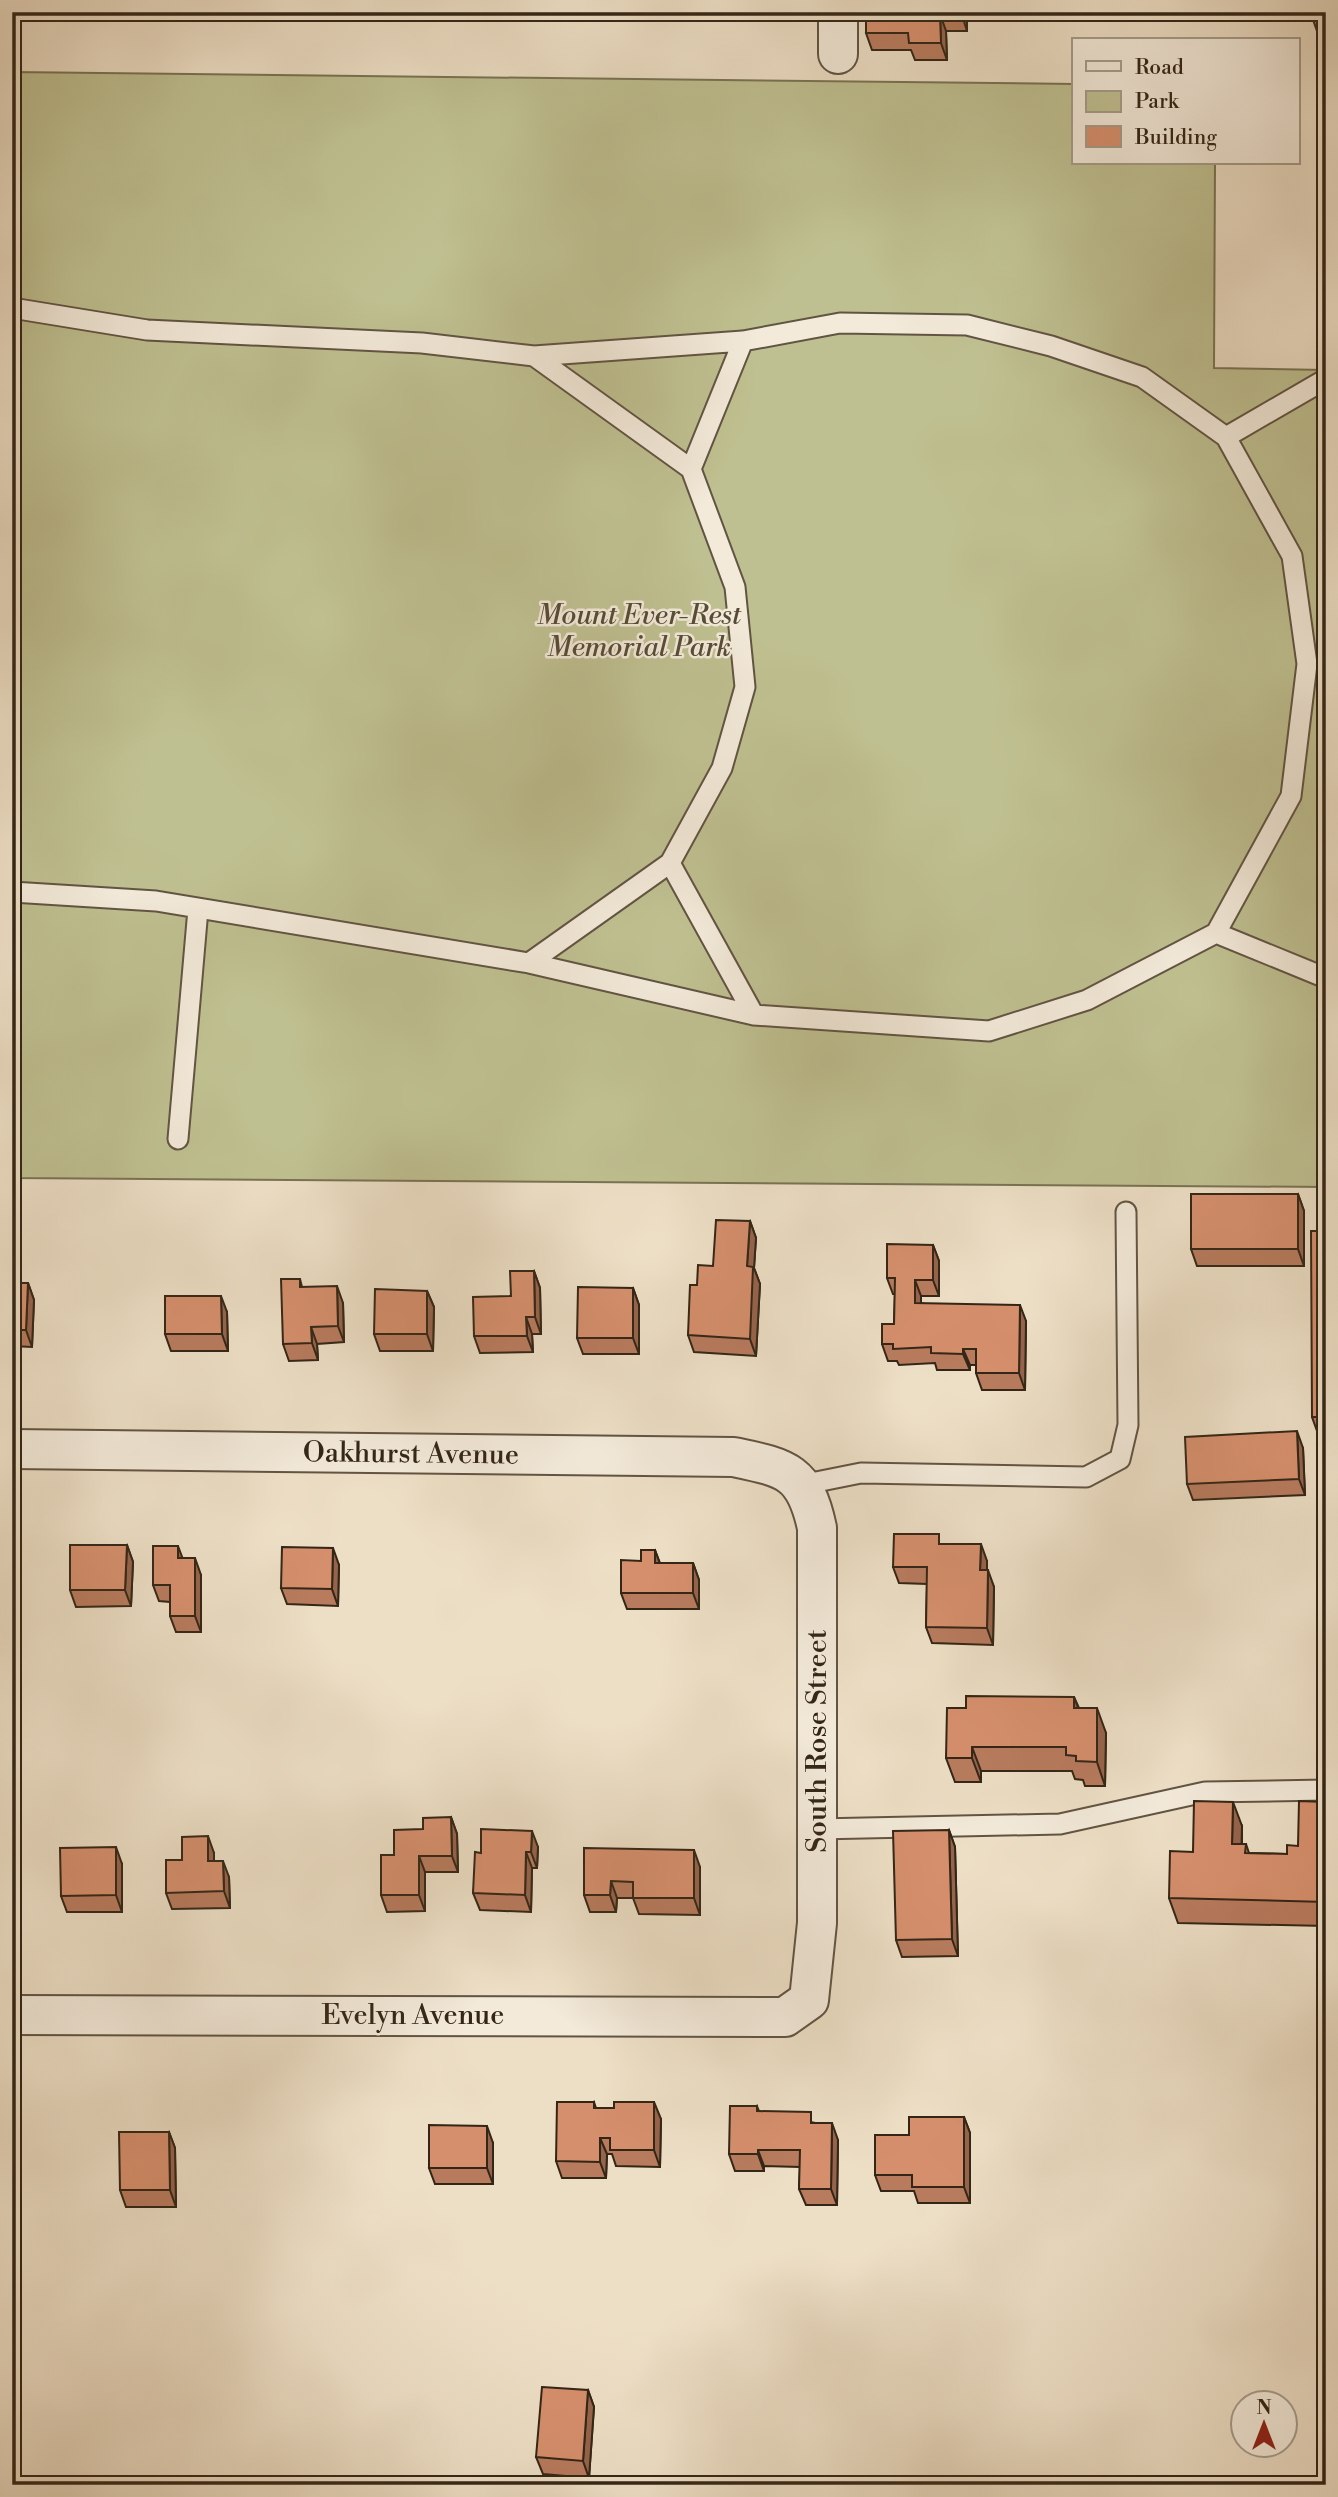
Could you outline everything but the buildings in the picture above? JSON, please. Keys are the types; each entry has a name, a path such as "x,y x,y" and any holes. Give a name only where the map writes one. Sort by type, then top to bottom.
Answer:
{"street":[{"path":"838,12 838,54"},
{"name":"Oakhurst Avenue","path":"12,1449 733,1457 780,1467 801,1485"},
{"name":"South Rose Street","path":"801,1485 811,1499 817,1528 817,1923 809,2000"},
{"name":"Evelyn Avenue","path":"12,2015 785,2017 809,2000"}],"lane":[{"path":"12,308 147,330 422,343 534,356 743,341 840,323 967,325 1051,346 1142,377 1226,437 1292,556 1307,664 1291,796 1216,933 1087,1000 989,1031 754,1015 529,963 156,901 12,891"},
{"path":"691,469 743,341"},
{"path":"529,963 670,863 722,768 745,687 735,587 691,469 534,356"},
{"path":"1226,437 1326,379"},
{"path":"670,863 754,1015"},
{"path":"178,1139 198,909"},
{"path":"1216,933 1326,978"},
{"path":"801,1485 862,1473 1086,1477 1120,1459 1128,1425 1126,1212"},
{"path":"817,1829 1060,1824 1206,1792 1326,1790"}],"green space":[{"name":"Mount Ever-Rest Memorial Park","path":"12,72 1072,84 1072,164 1215,164 1214,368 1326,370 1326,1187 12,1178"}]}
